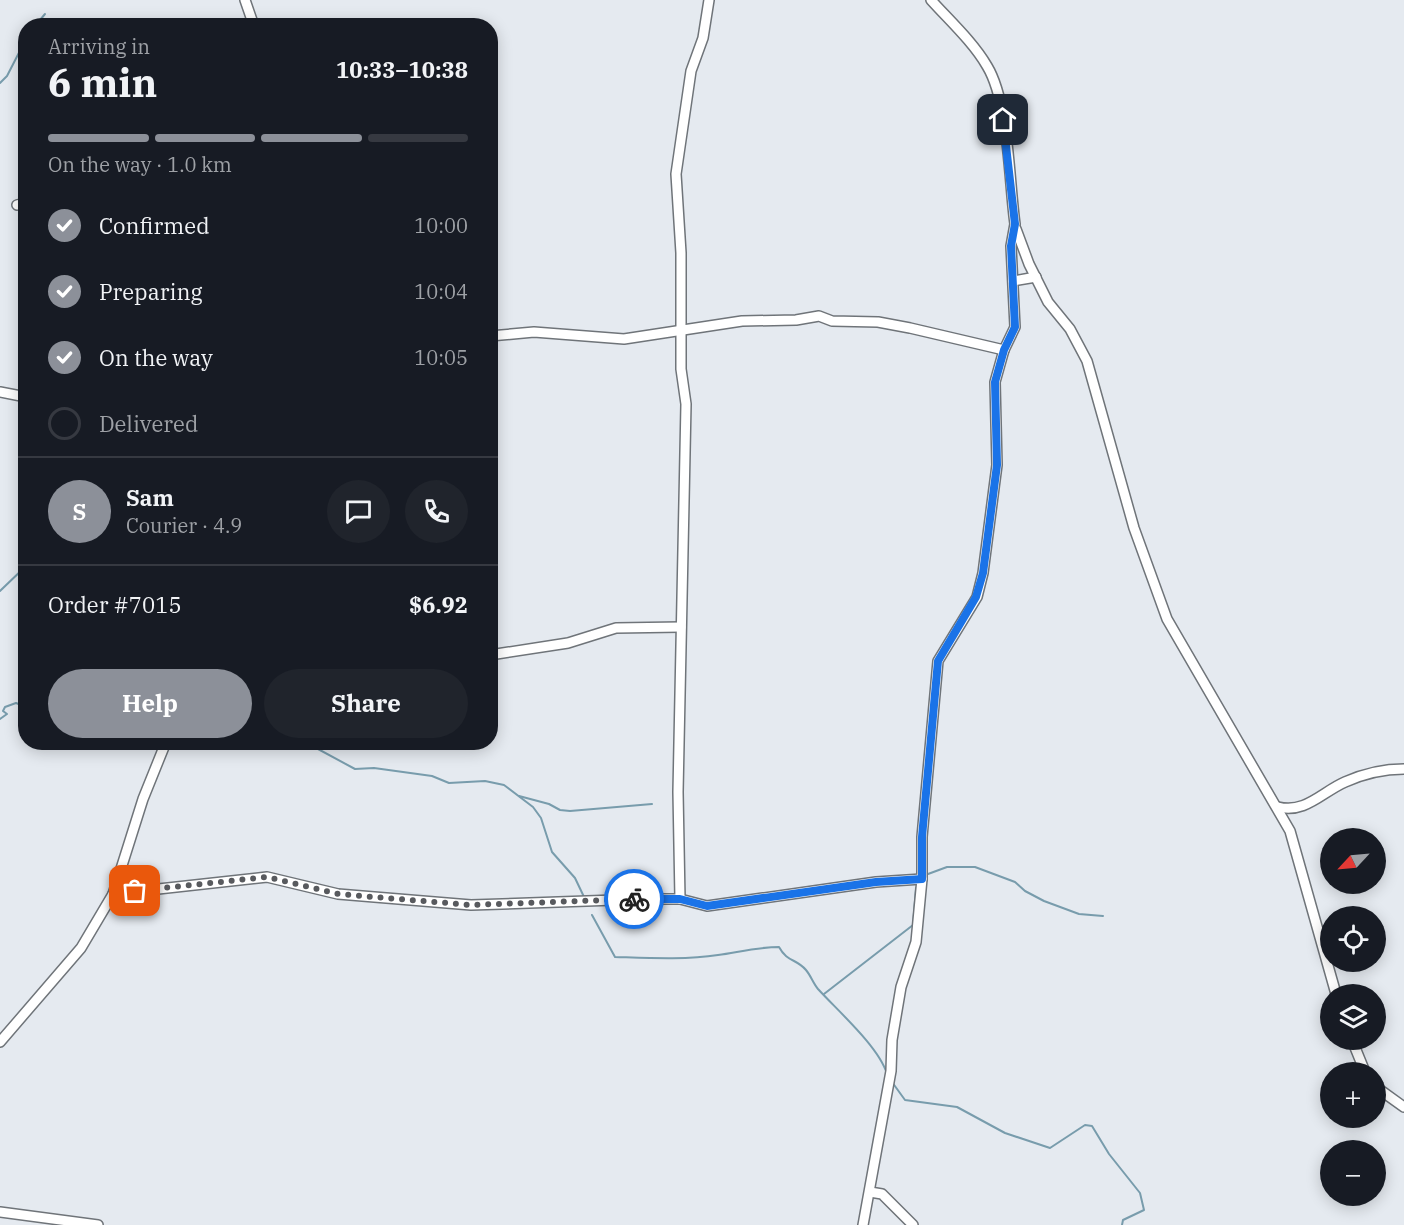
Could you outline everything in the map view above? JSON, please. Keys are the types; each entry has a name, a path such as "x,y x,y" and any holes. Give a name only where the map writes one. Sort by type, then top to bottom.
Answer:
{"street":[{"path":"245,0 251,18"},
{"path":"680,899 678,792 686,404 680,330 681,253 676,174 691,71 703,38 709,0"},
{"path":"931,0 958,29 987,66 993,78 1003,120 1015,224 1029,264 1048,302 1070,330 1087,361 1132,522 1167,620 1290,831 1302,866 1320,946 1333,984"},
{"path":"863,1225 891,1071 892,1040 901,987 916,942 922,879 922,837 938,661 976,597 983,573 997,465 995,382 1004,350 1015,327 1011,246 1015,224"},
{"path":"1013,281 1036,277"},
{"path":"498,335 534,332 624,339 742,321 796,320 819,316 832,321 878,322 1004,350"},
{"path":"0,392 18,395"},
{"path":"498,655 568,643 616,628 681,627"},
{"path":"0,1042 81,948 113,894 143,799 163,750"},
{"path":"1278,807 1287,809 1300,807 1345,782 1381,771 1404,769"},
{"path":"113,894 267,877 338,894 471,905 680,899 707,906 876,882 922,879"},
{"path":"1386,1094 1404,1107"},
{"path":"870,1192 882,1194 913,1225"},
{"path":"0,1212 98,1225"}],"waterway":[{"path":"42,18 45,14"},
{"path":"0,83 7,76 18,55"},
{"path":"0,591 18,574"},
{"path":"0,719 7,714 3,711 5,707 18,704"},
{"path":"320,750 355,769 374,768 432,776 449,783 485,781 504,785 533,807 541,818 552,852 575,878 585,899"},
{"path":"519,796 549,804 560,810 570,811 652,804"},
{"path":"928,874 947,867 975,867 1015,882 1025,891 1044,901 1079,914 1103,916"},
{"path":"824,994 913,925 916,888"},
{"path":"592,915 615,957 693,958 779,947 785,955 806,970 818,989 867,1041 883,1063 887,1074"},
{"path":"892,1082 905,1100 957,1107 1005,1133 1050,1148 1085,1125 1092,1126 1109,1154 1140,1193 1144,1210 1123,1220 1122,1225"}],"way so far":[{"path":"135,891 267,877 338,894 471,905 634,899"}],"route":[{"path":"634,899 680,899 707,906 792,896 876,882 922,879 922,837 938,661 976,597 983,573 997,465 995,382 1004,350 1015,327 1016,309 1011,246 1015,224 1003,120"}]}
